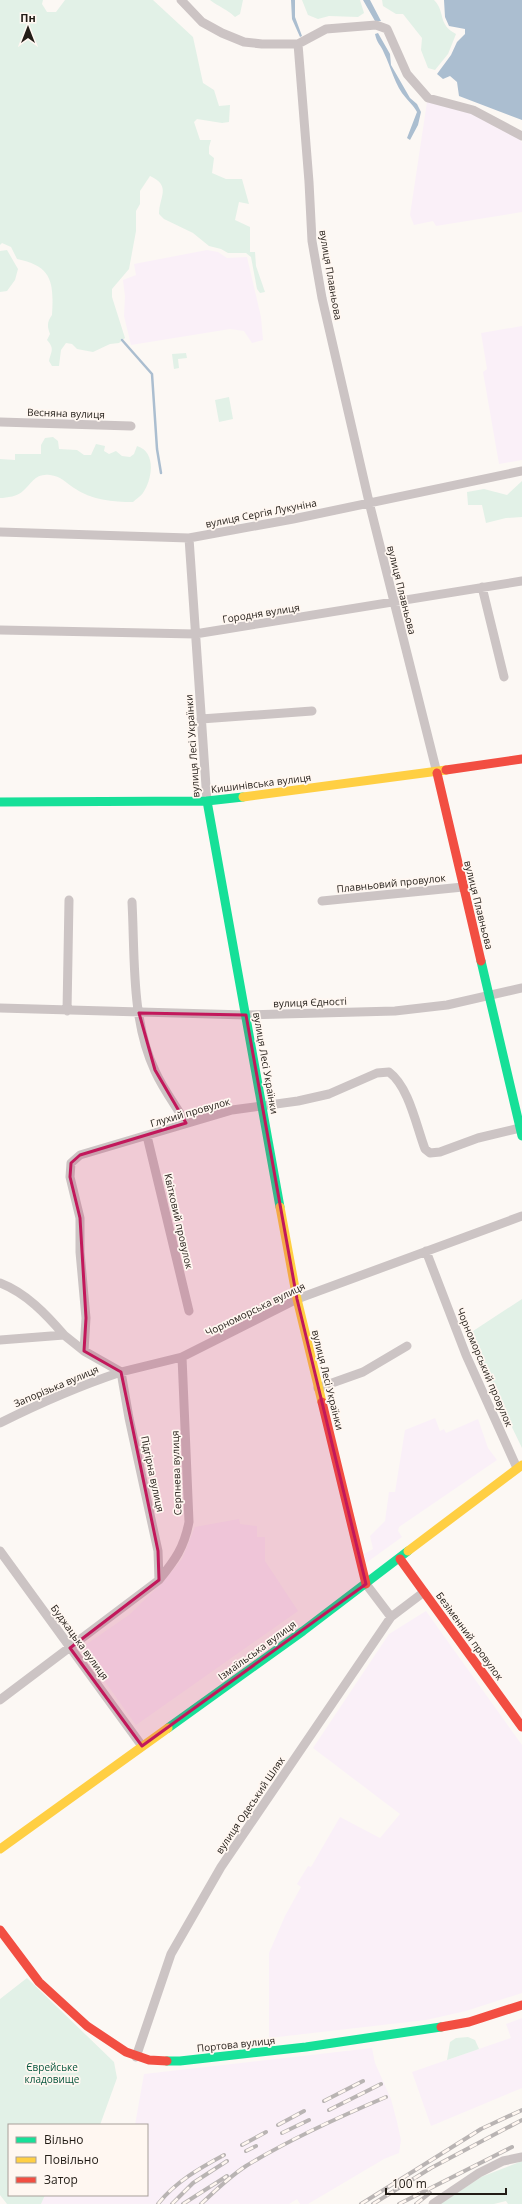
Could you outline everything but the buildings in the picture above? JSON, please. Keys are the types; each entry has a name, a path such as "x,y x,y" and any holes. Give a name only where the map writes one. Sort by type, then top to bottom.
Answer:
{"main road":[{"name":"Кишинівська вулиця","path":"0,802 207,801 436,773 522,759"},
{"name":"вулиця Плавньова","path":"436,773 521,1132"},
{"name":"вулиця Лесі Українки","path":"207,801 297,1299 366,1584"},
{"name":"Ізмаїльська вулиця","path":"0,1849 400,1559 520,1466"},
{"name":"Безіменний провулок","path":"400,1559 522,1727"},
{"name":"Портова вулиця","path":"0,1930 39,1982 62,2005 87,2026 136,2056 156,2061 180,2061 306,2047 469,2022 522,2005"}],"street":[{"path":"181,0 202,22 222,33 244,42 298,44 326,29 376,25 387,29 408,74 428,98 473,110 522,136"},
{"name":"вулиця Плавньова","path":"298,44 312,240 322,298 369,502 436,773"},
{"name":"Весняна вулиця","path":"0,422 131,426"},
{"name":"вулиця Сергія Лукуніна","path":"0,532 189,538 293,519 522,471"},
{"name":"вулиця Лесі Українки","path":"189,538 207,801"},
{"name":"Городня вулиця","path":"0,630 195,634 522,581"},
{"path":"482,587 504,677"},
{"path":"201,719 312,711"},
{"name":"Плавньовий провулок","path":"322,901 462,887"},
{"path":"67,1011 69,900"},
{"path":"132,902 139,1012 144,1040 155,1070 186,1123"},
{"name":"вулиця Єдності","path":"0,1008 246,1016 395,1011 448,1005 522,988"},
{"name":"Глухий провулок","path":"84,1351 86,1318 80,1252 80,1218 70,1177 71,1163 80,1155 232,1110 262,1107 329,1094 377,1073 389,1072 397,1078 404,1088 425,1149 430,1153 440,1152 478,1138 521,1132"},
{"name":"Квітковий провулок","path":"147,1136 189,1311"},
{"name":"Чорноморська вулиця","path":"121,1372 182,1357 297,1299 522,1216"},
{"name":"Чорноморський провулок","path":"426,1251 466,1355 520,1466"},
{"path":"0,1283 15,1289 47,1315 64,1335 84,1351 121,1372"},
{"path":"0,1340 64,1335"},
{"path":"318,1388 363,1372 407,1346"},
{"name":"Серпнева вулиця","path":"0,1700 159,1580 178,1556 185,1541 189,1522 182,1357"},
{"name":"Запорізька вулиця","path":"0,1423 81,1385 121,1372"},
{"name":"Підгірна вулиця","path":"121,1372 129,1418 158,1551 159,1580"},
{"name":"Буджацька вулиця","path":"1,1556 142,1746"},
{"path":"366,1584 391,1617"},
{"name":"вулиця Одеський Шлях","path":"136,2056 173,1950 222,1867 391,1617 424,1592"},
{"path":"433,2204 479,2173 503,2161 522,2157"}],"highlighted area":[{"path":"139,1013 246,1015 297,1299 366,1584 142,1746 70,1648 159,1580 158,1551 121,1372 84,1351 86,1318 80,1218 70,1177 71,1163 80,1155 186,1123 155,1070"}],"shaded area":[{"path":"427,102 471,112 519,138 522,143 522,212 436,226 433,221 414,225 410,215"},
{"path":"207,250 218,252 227,258 247,257 261,317 263,340 252,343 244,331 230,329 131,345 124,316 125,296 123,280 136,275 134,264"},
{"path":"522,326 522,460 499,464 483,372 487,369 481,333"},
{"path":"435,1418 440,1431 444,1429 446,1433 478,1419 488,1448 497,1460 399,1527 398,1531 402,1537 366,1563 364,1554 373,1549 370,1536 385,1521 389,1492 395,1492 405,1430"},
{"path":"239,1519 240,1524 257,1526 257,1537 265,1537 265,1561 298,1611 136,1725 81,1648 129,1615 163,1582 182,1559 195,1527"},
{"path":"426,1611 522,1745 522,1993 466,2011 426,2020 269,2038 269,1953 285,1916 301,1887 297,1884 308,1866 311,1867 340,1817 380,1838 400,1814 313,1748 389,1634"},
{"path":"522,2018 522,2088 431,2126 412,2072 511,2038 506,2024"},
{"path":"372,2048 375,2063 391,2099 397,2122 401,2140 399,2153 384,2159 308,2204 300,2204 297,2199 289,2204 41,2204 45,2196 148,2196 148,2124 135,2124 144,2074"}],"green space":[{"path":"0,0 43,0 42,4 47,12 56,12 65,0 153,0 193,37 203,83 214,90 219,106 230,105 229,122 222,123 197,119 194,122 200,140 211,140 209,154 214,158 212,173 226,179 242,179 249,204 239,202 235,220 250,227 250,252 255,252 256,266 265,292 260,293 257,289 251,257 246,253 228,253 221,249 209,246 193,233 164,219 159,214 163,188 157,180 150,176 140,191 140,204 136,211 136,231 129,269 112,289 112,297 125,338 119,343 110,344 93,352 77,349 72,344 66,343 61,350 59,366 52,366 49,361 52,348 47,340 50,334 48,324 52,315 53,303 51,285 48,277 38,266 17,259 11,247 2,243 0,245"},
{"path":"210,0 243,0 240,14 235,17"},
{"path":"302,0 360,0 364,13 358,17 329,16 318,19 308,15"},
{"path":"382,0 434,0 438,4 446,26 456,34 448,54 435,70 428,68 421,50 422,38 403,14 396,14 383,6"},
{"path":"7,250 18,269 15,280 7,291 0,292 0,251"},
{"path":"186,353 187,358 178,359 179,368 174,369 172,354"},
{"path":"229,397 233,419 219,422 215,400"},
{"path":"53,437 58,441 59,449 77,450 84,455 91,455 96,444 105,446 104,451 109,454 116,451 122,456 130,457 134,454 137,446 143,449 148,454 151,467 149,481 143,493 133,502 102,500 81,492 57,477 45,475 34,479 23,491 18,494 0,498 0,459 15,460 15,454 41,454 41,445 45,438"},
{"path":"522,481 522,517 506,518 486,523 482,505 468,505 467,492 484,489 507,495"},
{"path":"522,1299 522,1448 475,1351 470,1333"},
{"name":"Єврейське кладовище","path":"27,1978 114,2062 117,2078 100,2124 8,2124 8,2196 45,2196 41,2204 7,2204 0,2195 0,1999"},
{"path":"468,2037 475,2040 479,2049 447,2060 450,2042 456,2038"},
{"path":"522,2161 522,2204 508,2204 506,2201 494,2204 440,2204 481,2177"}],"water":[{"path":"291,0 295,0 295,17 302,36 300,37 292,19"},
{"path":"363,0 370,0 381,21 375,21"},
{"path":"444,0 522,0 522,120 459,96 457,82 450,76 443,79 437,74 451,55 457,42 465,34 465,29 449,26 445,17"},
{"path":"378,33 390,54 391,65 410,98 417,104 421,112 418,125 410,140 407,138 417,112 402,93 396,82 383,50 377,40 375,34"}],"waterway":[{"path":"122,340 152,374 157,449 161,473"}],"railway":[{"path":"324,2101 363,2081"},
{"path":"329,2110 381,2084"},
{"path":"201,2204 222,2184 246,2166 263,2156 350,2112 386,2097"},
{"path":"361,2204 481,2129 522,2110"},
{"path":"278,2125 304,2111"},
{"path":"282,2133 309,2120"},
{"path":"373,2204 431,2168 522,2120"},
{"path":"242,2145 266,2132"},
{"path":"246,2151 256,2146"},
{"path":"399,2204 512,2147"},
{"path":"158,2204 180,2182 197,2170 224,2155"},
{"path":"172,2204 193,2183 227,2161"},
{"path":"183,2204 227,2176"},
{"path":"416,2204 430,2193"}],"traffic: fast":[{"path":"0,802 207,801 243,797"},
{"path":"207,801 280,1207"},
{"path":"481,961 522,1136"},
{"path":"168,1728 303,1631 408,1551"},
{"path":"167,2061 180,2061 306,2047 441,2027"}],"traffic: slow":[{"path":"243,797 446,770"},
{"path":"280,1207 297,1299 322,1402"},
{"path":"408,1551 522,1465"},
{"path":"0,1849 168,1728"}],"traffic: jam":[{"path":"446,770 522,759"},
{"path":"437,773 481,961"},
{"path":"322,1402 366,1584"},
{"path":"400,1559 522,1727"},
{"path":"0,1930 39,1982 87,2026 126,2052 149,2060 167,2061"},
{"path":"441,2027 469,2022 522,2005"}]}
